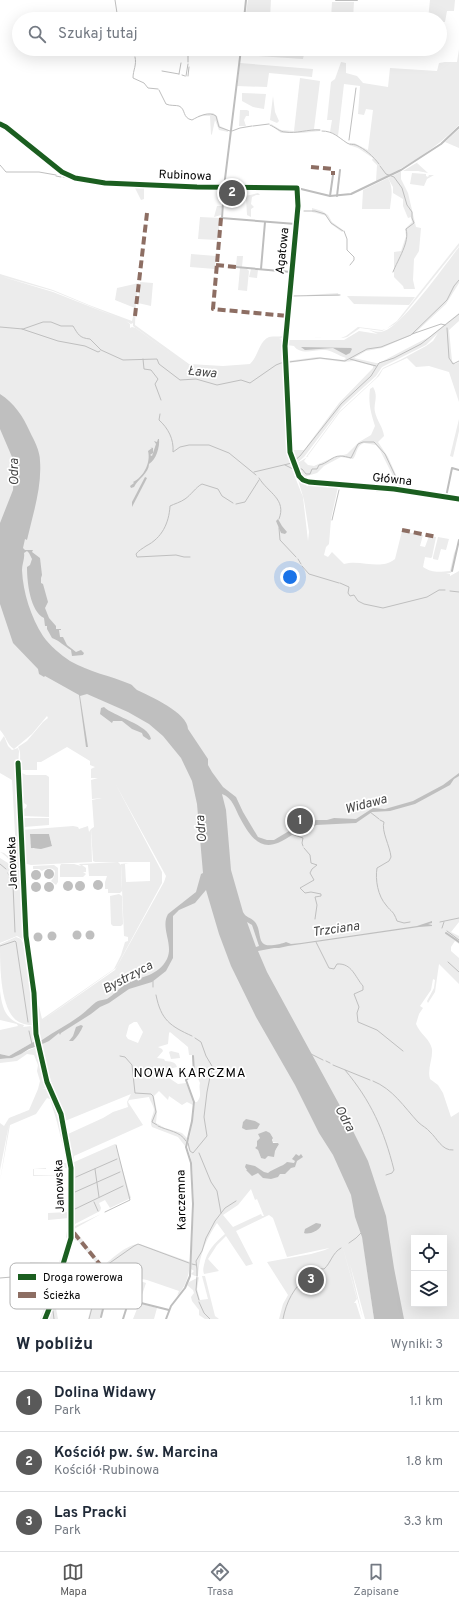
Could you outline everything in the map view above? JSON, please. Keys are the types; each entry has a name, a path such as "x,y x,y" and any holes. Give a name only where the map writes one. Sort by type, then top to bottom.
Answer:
{"street":[{"path":"245,12 246,0"},
{"path":"336,0 357,0"},
{"path":"240,56 230,132 222,218 296,224"},
{"name":"Rubinowa","path":"0,124 69,176 96,182 296,188 330,196 352,194 388,176 426,155 459,127"},
{"path":"337,196 340,170"},
{"path":"330,196 333,174"},
{"name":"Agatowa","path":"293,462 290,448 285,336 298,200 296,188"},
{"path":"261,269 266,222"},
{"path":"236,267 291,272"},
{"name":"Główna","path":"293,462 299,476 303,480 323,484 394,489 459,499"},
{"path":"446,497 452,468 459,470"},
{"path":"452,570 459,540"},
{"name":"Janowska","path":"18,763 26,936 34,993 36,1034 47,1082 61,1114 71,1168 70,1244 64,1263"},
{"path":"446,933 459,942"},
{"name":"Karczemna","path":"166,1319 169,1310 185,1288 190,1276 193,1204 191,1163 186,1145 192,1121 194,1102 186,1080 194,1073 193,1056"},
{"path":"142,1303 169,1310"},
{"name":"Janowska","path":"45,1319 49,1309"},
{"path":"101,1317 103,1309"},
{"path":"123,1319 126,1309"}],"shaded area":[{"path":"248,0 271,0 270,12 246,12"},
{"path":"430,0 455,0 454,11 429,12"},
{"path":"332,2 354,2 353,12 331,12"},
{"path":"459,49 459,125 450,134 420,157 399,170 376,181 377,165 372,160 373,158 358,148 349,145 350,143 354,143 368,150 373,110 366,109 364,115 358,114 360,86 344,84 338,136 330,132 332,120 327,120 331,82 335,79 341,62 346,63 346,73 357,76 363,83 388,87 390,68 437,71 439,63 457,62"},
{"path":"256,56 304,56 303,59"},
{"path":"240,63 313,69 312,77 269,73 267,87 237,86"},
{"path":"300,78 320,81 314,129 320,129 320,131 281,133 271,124 281,130 294,131"},
{"path":"242,93 266,94 264,109 253,107 242,101"},
{"path":"273,96 275,112 279,121 277,123 270,120"},
{"path":"240,110 249,111 249,116 246,116 244,120 246,126 239,126"},
{"path":"213,113 217,116 220,126 228,130 228,132 219,130 215,120 211,135 210,116 198,117"},
{"path":"459,129 459,148 445,142"},
{"path":"7,130 51,164 50,165"},
{"path":"418,162 417,163 428,173 403,171"},
{"path":"400,172 401,179 408,193 416,227 421,228 419,251 414,259 413,280 415,289 404,289 394,277 394,252 401,251 406,236 405,229 412,222 411,217 408,218 403,206 403,199 393,193 393,187 388,178"},
{"path":"412,173 426,174 428,177 429,175 434,175 427,179 424,186 410,184"},
{"path":"388,178 392,190 390,209 362,209 363,190"},
{"path":"144,186 144,199 141,200 135,188 130,187"},
{"path":"258,193 260,195 252,197 251,204 254,207 251,209 251,217 247,215 246,198 239,200 238,203 240,205 236,203 240,197 238,194 245,196"},
{"path":"217,206 222,206 221,215 214,217"},
{"path":"312,208 322,211 328,215 332,222 343,230 342,232 331,224 327,216 312,212"},
{"path":"200,217 220,218 218,240 198,239"},
{"path":"459,243 459,246 402,317 395,324 387,328 397,321"},
{"path":"459,247 459,283 446,304 414,334 382,348 366,351 354,358 379,363 429,337 459,313 459,321 449,330 452,361 455,364 459,362 459,402 449,372 429,366 416,367 407,358 383,369 379,376 340,412 307,457 304,461 308,465 314,466 332,458 347,454 359,442 371,435 375,426 369,399 370,389 373,387 376,394 375,412 384,436 378,442 388,457 401,486 446,494 445,496 399,489 309,482 304,479 301,477 293,464 297,473 294,474 303,497 308,541 309,532 304,500 297,476 306,483 307,487 308,485 338,487 331,519 329,544 326,547 324,555 328,557 332,552 344,564 383,564 395,559 402,531 423,535 420,546 425,547 429,536 436,537 432,557 425,557 423,567 436,572 442,572 450,571 457,547 451,573 446,573 450,574 450,576 459,571 459,922 451,932 459,936 459,944 455,941 451,947 451,951 459,958 459,984 439,964 435,992 428,1003 427,1001 434,988 435,980 433,979 431,990 420,1006 423,1008 419,1014 416,1024 431,1045 432,1056 429,1072 430,1079 438,1085 443,1093 451,1117 459,1112 459,1319 391,1319 362,1234 374,1319 365,1319 350,1264 363,1319 341,1241 357,1299 354,1303 356,1303 361,1319 279,1319 283,1304 288,1295 267,1262 311,1254 329,1248 287,1257 273,1218 269,1215 236,1231 253,1264 246,1266 226,1236 217,1245 208,1259 219,1271 204,1274 203,1268 209,1251 225,1234 217,1223 204,1248 198,1276 191,1274 194,1271 191,1269 194,1204 192,1163 187,1144 190,1136 195,1102 197,1102 200,1097 200,1083 196,1074 194,1074 192,1055 189,1055 188,1047 170,1032 168,1044 158,1047 163,1051 157,1058 164,1059 165,1061 175,1064 177,1067 169,1069 166,1076 178,1084 186,1083 194,1102 193,1105 187,1102 182,1105 169,1096 168,1100 159,1091 154,1096 157,1112 156,1123 165,1128 182,1133 187,1138 185,1146 178,1137 152,1127 151,1120 154,1110 149,1097 129,1100 128,1102 143,1125 74,1156 72,1162 62,1111 57,1100 58,1098 54,1090 56,1099 50,1086 51,1084 50,1085 40,1052 48,1087 42,1089 48,1088 48,1092 50,1092 60,1114 70,1169 65,1168 64,1163 67,1163 57,1122 50,1099 47,1098 36,1114 10,1125 0,1181 9,1124 0,1170 0,1123 4,1126 9,1118 29,1110 40,1081 37,1071 38,1065 34,1055 27,1054 17,1061 0,1063 0,1059 10,1058 38,1047 35,1041 9,1056 0,1054 0,1030 18,1026 17,1024 0,1020 0,991 2,1003 9,1017 24,1025 23,1027 31,1026 35,1034 37,1034 37,1023 40,1022 36,1022 36,1007 39,1006 42,1019 114,969 121,955 125,942 128,941 128,937 124,936 121,864 129,863 125,864 126,882 150,881 150,862 93,861 91,829 94,827 92,800 102,798 92,799 91,780 98,778 91,778 91,769 95,767 90,765 90,761 67,747 41,762 37,762 37,770 20,770 20,755 18,747 27,741 48,718 47,716 32,734 14,749 0,730 0,276 0,274 53,290 132,321 135,308 115,300 117,288 139,283 136,301 135,325 189,364 223,366 250,364 266,339 269,337 283,336 286,316 285,337 279,339 284,340 285,379 291,449 287,361 317,357 344,360 346,358 327,350 300,351 294,346 287,345 287,340 344,340 359,331 378,334 369,330 378,332 392,327 412,307","holes":["0,276 53,291 119,318 53,292","126,321 131,324 133,323 133,326 136,328 130,328 130,324","438,333 433,341 426,346 383,368 376,378 339,412 307,457 296,464 304,457 342,407 376,376 382,367 426,345","320,359 343,362 354,361 373,366 373,368 339,403 304,450 292,450 288,363","364,443 376,445 380,450 399,488 304,479 304,477 317,473 324,466 341,457 353,459 358,448","115,783 166,876 115,970 40,1022 116,968 162,883 162,872","137,1022 143,1032 138,1043 128,1039 126,1036 129,1025","131,1094 127,1102 128,1107 113,1112 68,1134 65,1121","270,1133 273,1138 272,1142 279,1143 276,1149 272,1153 261,1158 258,1150 255,1148 259,1139","251,1189 264,1216 261,1214 233,1227 223,1215 238,1205"]},
{"path":"191,254 216,256 215,269 190,267"},
{"path":"237,256 243,256 242,267 236,266"},
{"path":"240,268 247,269 249,271 247,291 238,290"},
{"path":"251,269 258,270 257,278 249,277"},
{"path":"140,282 153,283 151,306 138,303"},
{"path":"291,288 287,336 323,338 286,337"},
{"path":"338,293 339,296 307,296 307,295"},
{"path":"347,296 415,297 409,305 354,304"},
{"path":"358,327 382,330 385,329 382,331 360,328 347,337 341,338"},
{"path":"459,419 459,431 453,457 450,456"},
{"path":"377,488 415,493 415,496 411,495 411,493 383,490 382,492 376,492"},
{"path":"438,537 449,539 446,550 441,549 438,560 433,559 433,557"},
{"path":"4,736 8,746 12,750 18,748 19,751 17,782 21,869 15,866 0,852 4,853 11,859 16,851 12,780 0,773 0,742"},
{"path":"22,773 26,775 46,775 49,777 49,817 22,816 22,810 26,808 27,805 21,801 20,774"},
{"path":"23,818 49,818 49,825 24,827 22,826"},
{"path":"73,826 78,827 79,829 88,826 89,832 91,829 92,862 31,865 23,863 22,830","holes":["30,834 49,834 52,845 33,849"]},
{"path":"0,858 22,872 26,946 22,939 17,936 0,943"},
{"path":"118,862 121,865 122,891 120,893 108,893 108,889 105,889 107,876 89,876 88,865 82,865 86,868 86,872 83,872 86,874 83,877 60,877 61,864 74,864 81,866 79,864"},
{"path":"54,865 58,868 58,882 56,885 51,881 54,877 55,871 49,868 42,871 39,869 33,869 33,866"},
{"path":"119,894 122,896 123,924 121,926 113,926 111,924 110,896"},
{"path":"16,937 21,939 26,949 33,997 35,1025 19,1022 13,1017 8,1009 2,988 0,944"},
{"path":"169,1052 179,1053 180,1058 171,1059"},
{"path":"115,1144 131,1198 110,1208 105,1200 99,1203 101,1208 100,1211 73,1225 72,1163"},
{"path":"46,1168 34,1169 34,1175 67,1175 33,1176 33,1169"},
{"path":"67,1170 70,1171 70,1182 67,1182"},
{"path":"67,1187 70,1187 69,1242 66,1237 69,1218 48,1220 48,1213 69,1212"},
{"path":"101,1214 74,1229 101,1263 96,1263 78,1241 74,1240 67,1263 65,1263 72,1240 73,1227"},
{"path":"140,1244 190,1262 185,1285 177,1296 179,1291 142,1279 142,1263 107,1263 130,1246"},
{"path":"65,1252 63,1262 30,1263 59,1262 63,1253"},
{"path":"202,1276 205,1276 215,1316 219,1319 205,1319 199,1315 199,1310 192,1301 191,1297 194,1293 193,1290 187,1285 189,1282 199,1277 197,1289 200,1300 208,1299"},
{"path":"142,1282 146,1283 142,1295"},
{"path":"142,1304 157,1308 154,1319 133,1319 137,1309 142,1309"},
{"path":"44,1309 48,1309 44,1319 40,1319"},
{"path":"50,1309 56,1309 58,1319 46,1319"},
{"path":"91,1309 103,1309 100,1319 88,1319"}],"water":[{"path":"301,347 351,348 352,349 350,353 346,355 333,348 305,350"},
{"name":"Odra","path":"0,394 10,401 21,415 35,442 40,457 40,481 27,540 25,539 23,548 25,550 33,550 32,552 40,558 42,575 41,583 43,584 48,602 45,608 49,618 56,626 56,629 61,629 59,630 60,637 63,637 67,645 76,652 81,650 84,653 83,655 72,656 71,650 52,638 47,626 45,626 44,618 35,609 30,596 27,573 27,567 30,565 32,559 27,551 24,553 22,568 24,587 31,613 43,636 56,650 70,661 85,668 131,684 137,690 167,706 182,717 188,729 208,759 208,765 212,772 223,787 236,797 258,837 267,840 274,840 289,831 305,829 306,826 316,820 327,820 334,818 356,819 373,808 385,809 413,801 443,785 459,773 459,776 454,779 450,785 415,804 390,811 372,812 356,823 316,825 305,833 292,835 283,841 268,845 262,844 251,835 245,828 229,798 222,794 226,810 231,870 243,912 255,922 260,938 264,944 274,945 286,942 291,944 301,943 417,926 432,921 432,923 428,924 432,926 258,951 267,972 345,1115 368,1161 386,1216 404,1319 374,1319 362,1237 355,1217 351,1195 333,1155 319,1133 295,1085 256,1017 231,966 219,934 206,890 195,903 179,910 173,916 173,958 166,971 152,982 129,989 60,1035 59,1033 49,1041 12,1058 0,1059 0,1054 9,1056 35,1041 42,1040 76,1018 96,1002 107,999 126,984 149,975 159,969 167,959 169,953 165,925 168,914 196,892 201,874 203,873 197,804 192,781 181,758 163,736 149,724 128,712 87,694 80,696 88,747 86,747 79,695 39,674 38,669 13,643 0,604 0,523 13,490 14,472 12,457 0,429","holes":["247,922 252,925 259,946 256,947"]},
{"path":"159,439 156,456 149,464 149,467 145,473 134,487 131,488 130,486 134,483 133,482 140,477 146,469 149,455 148,451 152,448 150,447 153,448 153,453 156,444 154,441 157,442"},
{"path":"145,477 147,478 132,507 132,502"},
{"path":"278,519 287,532 285,534 281,533 276,521"},
{"path":"104,707 144,729 149,734 151,739 149,740 143,736 142,733 132,729 122,721 113,721 112,723 100,714 101,708"},
{"path":"30,834 49,834 52,846 41,849 31,848"},
{"path":"47,869 51,869 53,870 53,878 47,879 44,876 44,872"},
{"path":"34,870 38,870 40,871 40,879 34,880 31,877 31,873"},
{"path":"96,880 100,880 102,881 102,889 96,890 93,887 93,883"},
{"path":"66,881 70,881 72,882 72,890 66,891 63,888 63,884"},
{"path":"78,881 82,881 84,882 84,890 78,891 75,888 75,884"},
{"path":"34,882 38,882 40,883 40,891 34,892 31,889 31,885"},
{"path":"47,882 51,882 53,883 53,891 47,892 44,889 44,885"},
{"path":"75,931 79,931 81,935 79,939 75,939 73,937 73,933"},
{"path":"88,931 92,931 94,935 92,939 88,939 86,937 86,933"},
{"path":"50,932 54,932 56,936 54,940 50,940 48,938 48,934"},
{"path":"36,933 40,933 42,937 40,941 36,941 34,939 34,935"},
{"path":"81,1025 83,1026 77,1036 73,1041 69,1041 73,1036 76,1027"},
{"path":"246,1119 260,1124 257,1129 246,1130 242,1128 243,1122"},
{"path":"266,1131 270,1133 273,1138 273,1143 279,1144 275,1151 274,1157 268,1156 265,1159 261,1158 258,1150 255,1148 257,1146 257,1141 260,1138 258,1134"},
{"path":"296,1154 299,1156 301,1154 303,1157 297,1161 295,1167 291,1168 285,1174 280,1174 278,1177 271,1179 263,1178 258,1173 252,1176 245,1167 246,1164 255,1166 268,1173 287,1162 294,1163 295,1161 292,1159"},
{"path":"316,1223 321,1224 318,1229 311,1233 304,1233 305,1229"}],"waterway":[{"path":"115,0 117,12"},
{"path":"188,56 188,62"},
{"path":"135,57 136,63 133,78 144,83 148,88 158,89"},
{"path":"179,74 181,63"},
{"path":"186,76 188,64"},
{"path":"188,76 189,67"},
{"path":"162,71 179,74"},
{"path":"349,140 356,88"},
{"path":"159,90 166,104 181,107 189,119 192,120 210,114 216,116 219,127 230,131"},
{"path":"253,126 269,124"},
{"path":"270,125 281,131 289,132 320,130"},
{"path":"232,131 252,126"},
{"path":"322,131 332,133 348,144 356,145 369,153 379,164"},
{"path":"0,165 6,172 39,172 56,175"},
{"path":"380,166 386,174 394,177 402,188 407,205 412,212 414,223 406,229 407,234 405,245 393,272"},
{"path":"56,176 61,177"},
{"path":"63,177 96,184 143,186"},
{"path":"304,211 315,211 325,214 331,223 343,231"},
{"path":"344,231 347,239 347,250 354,257 354,260 350,265"},
{"name":"Ława","path":"0,327 23,329 43,322 51,322 61,326 73,326 79,335 83,338 90,339 101,350 123,360 157,359 159,364 180,380 196,379 217,385 241,380 250,383 281,363 320,358 345,361 367,349 381,347 411,335 447,300 454,286 459,280"},
{"path":"292,296 340,295"},
{"path":"294,461 300,456 341,404 371,376 379,363 394,358 421,344 459,314"},
{"path":"412,334 441,324 445,325"},
{"path":"447,328 449,358 453,364 459,361"},
{"path":"22,329 58,341 85,346 98,352 100,351"},
{"path":"143,359 144,369 151,370 158,379 155,384 161,400"},
{"path":"350,359 376,366"},
{"path":"160,414 159,420 168,430 173,452 180,447 189,445 209,445 229,453 256,475"},
{"path":"298,469 302,469 306,474 310,474 312,469 317,469 319,465 334,457 341,456 351,458 358,444 363,442 374,442 385,454 401,488 445,495"},
{"path":"254,472 292,463"},
{"path":"285,465 295,470"},
{"path":"259,478 279,501 281,506 279,519"},
{"path":"236,504 245,502 259,480"},
{"path":"300,481 308,484 338,486"},
{"path":"190,557 176,555 137,557 136,554 152,543 164,529 170,506 185,499 202,484 218,489 222,496 233,503"},
{"path":"341,486 357,487"},
{"path":"332,520 339,490"},
{"path":"279,528 280,540 296,557"},
{"path":"298,559 301,564"},
{"path":"302,566 309,574 339,583"},
{"path":"340,583 349,587 348,593 350,596 354,595 358,601 364,604 383,608 427,597 439,590 445,590"},
{"path":"450,591 459,592"},
{"name":"Widawa","path":"370,812 379,819"},
{"path":"380,820 384,822 383,826 391,857 389,861 377,868 376,873 379,893 397,921 404,923 410,922"},
{"path":"291,834 303,838 303,846"},
{"path":"304,848 310,855 311,863 317,865 310,873 314,880 300,888 305,893 311,892 321,894 321,896 315,897 317,905 315,919"},
{"path":"0,864 6,869"},
{"path":"8,873 13,885 15,932"},
{"path":"440,922 459,918"},
{"name":"Trzciana","path":"442,928 444,922"},
{"name":"Trzciana","path":"447,931 459,940"},
{"path":"0,946 15,941 16,942 28,1022"},
{"path":"316,942 329,968 334,969 337,964 342,964 350,968 363,986 363,990 354,994 359,1007 357,1013 358,1022 377,1030 403,1051"},
{"path":"448,962 459,972"},
{"name":"Bystrzyca","path":"153,981 153,987"},
{"path":"156,995 161,1011 168,1021 178,1029 192,1036"},
{"path":"29,1031 32,1044"},
{"path":"195,1038 201,1042 206,1056 212,1066"},
{"path":"311,1054 323,1060"},
{"path":"120,1056 125,1057 132,1065 135,1093 151,1094 153,1096 156,1112 152,1122 157,1125"},
{"path":"326,1061 330,1063"},
{"path":"333,1065 370,1080"},
{"path":"188,1143 190,1151 193,1153 207,1136 204,1117 212,1067"},
{"path":"345,1070 362,1093 381,1129 394,1170 392,1173 386,1175"},
{"path":"373,1081 380,1084 392,1094 443,1146 449,1150 453,1150"},
{"path":"158,1126 177,1133 186,1141"},
{"path":"105,1212 130,1200 116,1145"},
{"path":"199,1153 211,1182 217,1191 221,1213"},
{"path":"76,1177 117,1159"},
{"path":"95,1169 99,1197"},
{"path":"75,1192 120,1172"},
{"path":"75,1209 123,1186"},
{"path":"197,1276 196,1261 202,1251 206,1238 215,1221 225,1208 236,1201"},
{"path":"94,1202 98,1211"},
{"path":"349,1243 362,1232"},
{"path":"110,1263 138,1244 189,1263"},
{"path":"283,1319 289,1301 303,1280 314,1270 324,1269 341,1248"},
{"path":"192,1264 196,1265"},
{"path":"0,1278 10,1277"},
{"path":"197,1277 196,1290 199,1300"},
{"path":"199,1302 204,1313 210,1319"},
{"path":"89,1319 92,1309"},
{"path":"53,1311 54,1319"}],"marked path":[{"path":"311,167 333,169 333,175"},
{"path":"135,316 147,213"},
{"path":"221,218 213,309 287,316"},
{"path":"216,265 236,267"},
{"path":"402,530 437,537"},
{"path":"74,1233 99,1263"}],"cycle path":[{"path":"0,124 6,127 62,172 75,178 105,183 197,187 297,188 298,206 285,346 290,452 299,476 303,480 309,482 394,489 459,499"},
{"path":"18,763 26,936 34,993 36,1034 47,1082 61,1114 71,1168 71,1238 63,1263"},
{"path":"45,1319 49,1309"}],"place":[{"name":"Kościół pw. św. Marcina","path":"232,193"},
{"name":"Dolina Widawy","path":"300,821"},
{"name":"Las Pracki","path":"311,1280"}],"district":[{"name":"NOWA KARCZMA","path":"190,1074"}]}
